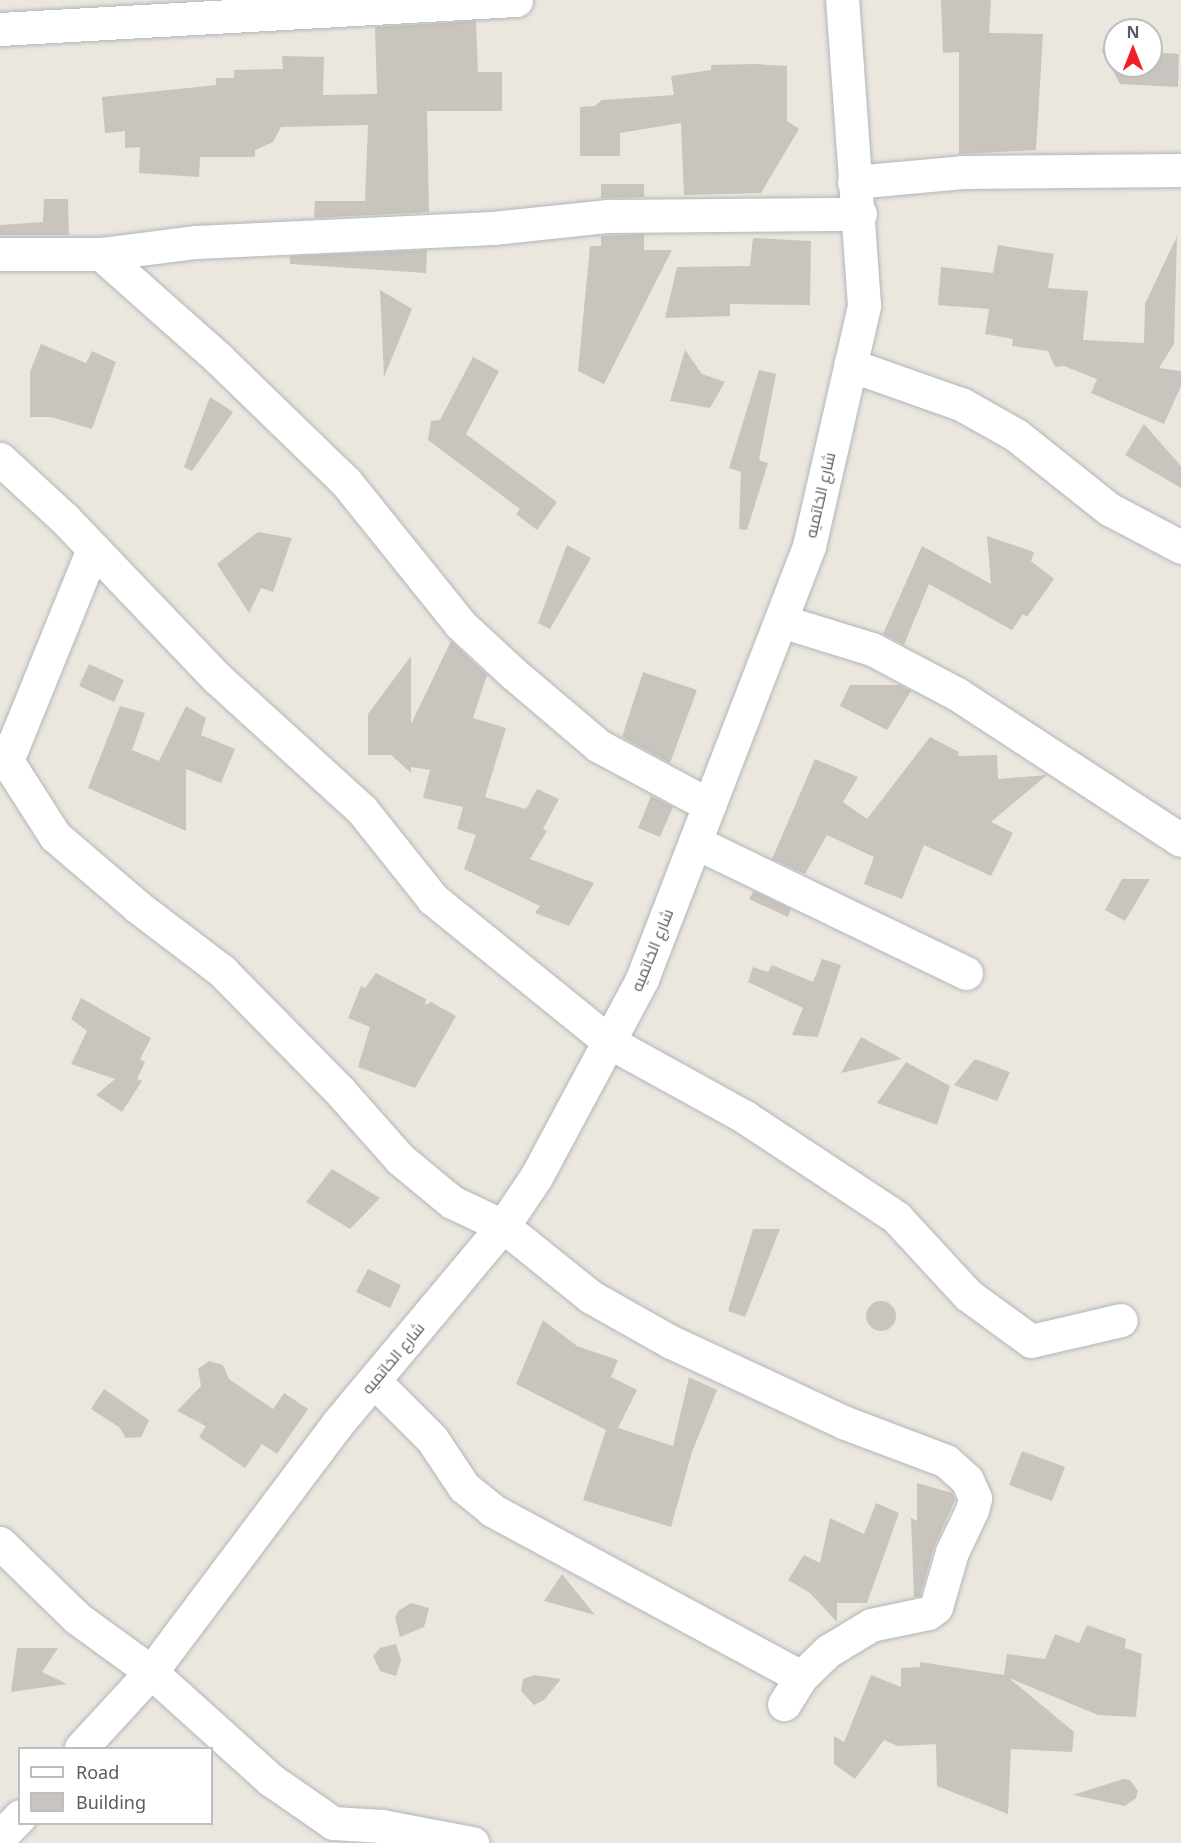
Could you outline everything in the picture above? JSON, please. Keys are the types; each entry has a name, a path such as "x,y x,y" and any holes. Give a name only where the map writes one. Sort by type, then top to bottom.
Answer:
{"street":[{"path":"0,29 516,0"},
{"name":"شارع الخاتميه","path":"83,1747 151,1672 374,1381 503,1226 536,1177 642,979 809,546 864,305 860,214 854,182 842,0"},
{"path":"854,182 953,172 1181,170"},
{"path":"0,254 101,254 196,242 493,228 608,216 860,214"},
{"path":"101,254 218,358 346,482 460,624 491,653 599,746 709,805"},
{"path":"850,365 961,404 1016,435 1109,509 1181,547"},
{"path":"0,459 93,549 217,678 362,810 433,899 610,1042 745,1117 896,1217 968,1295 1031,1341 1121,1320"},
{"path":"93,549 4,754 55,836 138,907 222,971 339,1090 400,1159 452,1202 503,1226 591,1297 671,1342 843,1422 946,1461 967,1480 975,1498 972,1510 952,1552 936,1607 928,1613 871,1624 828,1651 793,1691 492,1510 464,1487 432,1439 374,1381"},
{"path":"781,621 872,649 957,694 1181,840"},
{"path":"695,842 966,973"},
{"path":"0,1543 77,1618 151,1672 330,1833 382,1826 472,1843"},
{"path":"0,1837 18,1818"}],"building":[{"path":"941,0 991,0 989,33 1043,34 1036,150 959,154 959,52 943,53"},
{"path":"476,21 478,72 502,72 502,111 427,111 429,212 314,218 315,201 365,201 368,125 281,127 273,142 255,150 255,157 200,157 199,177 139,173 140,147 125,148 125,131 105,133 102,97 216,85 216,78 234,78 234,70 283,69 282,56 324,57 323,95 377,94 375,27"},
{"path":"1163,53 1179,54 1178,87 1120,84 1117,78 1163,78"},
{"path":"711,65 787,66 787,121 799,129 761,193 684,195 681,123 620,133 620,156 580,156 580,107 595,106 602,100 674,95 671,76 711,70"},
{"path":"601,184 644,184 644,197 601,198"},
{"path":"44,199 68,199 69,235 0,235 0,225 43,222"},
{"path":"644,234 644,250 672,250 604,384 578,371 590,246 601,246 601,236"},
{"path":"1177,236 1174,344 1159,368 1181,371 1181,386 1164,424 1091,393 1097,379 1064,366 1055,367 1048,351 1012,346 1013,339 985,334 989,309 938,305 941,267 993,273 998,245 1054,254 1048,288 1088,291 1083,340 1144,343 1145,304"},
{"path":"753,238 811,241 810,305 730,304 730,316 665,318 677,267 750,266"},
{"path":"427,250 426,273 290,264 290,256"},
{"path":"380,290 412,309 384,377"},
{"path":"41,344 86,363 92,351 116,362 92,429 51,417 30,417 30,372"},
{"path":"685,350 702,374 725,382 710,408 670,401"},
{"path":"473,357 499,371 466,434 557,502 537,530 516,514 520,509 428,440 431,421 440,420"},
{"path":"759,370 776,374 759,460 768,463 747,530 739,529 741,472 729,468"},
{"path":"210,397 233,412 192,471 184,467"},
{"path":"1144,424 1181,466 1181,488 1125,455"},
{"path":"258,532 292,538 273,592 261,588 249,613 217,564"},
{"path":"987,536 1034,552 1031,561 1054,579 1027,617 1023,614 1012,630 929,584 904,645 883,634 922,546 991,584"},
{"path":"567,545 591,558 550,629 538,623"},
{"path":"451,641 487,675 473,718 506,728 485,797 526,809 537,789 559,799 543,829 547,831 530,859 594,883 569,926 535,913 540,906 464,869 476,835 457,829 463,807 423,798 430,770 411,767 411,773 391,755 368,755 368,714 411,656 411,724"},
{"path":"89,664 124,680 114,702 79,686"},
{"path":"643,672 697,690 670,763 622,737"},
{"path":"850,685 900,685 911,691 887,730 840,706"},
{"path":"120,706 145,713 132,750 159,761 186,706 206,718 201,735 235,749 221,783 186,769 186,831 88,788"},
{"path":"930,737 959,752 958,756 997,755 998,779 1047,775 991,822 1013,833 991,876 924,845 902,899 864,884 874,857 827,835 805,874 772,859 815,759 858,777 843,802 867,819"},
{"path":"651,796 673,807 660,837 638,828"},
{"path":"1122,879 1150,879 1125,921 1105,910"},
{"path":"754,891 791,909 788,917 749,899"},
{"path":"822,959 841,965 818,1037 792,1035 803,1008 748,982 753,967 768,972 772,965 813,982"},
{"path":"376,973 426,999 425,1005 431,1002 456,1016 415,1088 358,1067 370,1027 348,1018 361,986 365,988"},
{"path":"81,998 151,1038 140,1059 145,1062 137,1079 142,1081 122,1112 96,1095 115,1079 71,1064 87,1031 71,1019"},
{"path":"861,1037 902,1059 841,1073"},
{"path":"975,1059 1010,1072 997,1101 954,1085"},
{"path":"906,1062 950,1086 937,1125 877,1103"},
{"path":"332,1169 380,1198 350,1229 306,1202"},
{"path":"753,1229 780,1229 745,1317 728,1311"},
{"path":"368,1269 401,1285 390,1308 356,1292"},
{"path":"881,1301 887,1302 895,1310 895,1322 887,1330 881,1331 875,1330 867,1322 866,1316 867,1310 875,1302"},
{"path":"543,1320 577,1346 618,1360 611,1377 637,1390 618,1428 673,1446 689,1377 717,1390 692,1452 671,1527 583,1500 606,1430 516,1384"},
{"path":"209,1361 223,1365 229,1379 273,1409 284,1393 308,1409 277,1454 262,1444 245,1468 199,1437 206,1426 177,1411 201,1386 198,1369"},
{"path":"104,1389 149,1420 141,1437 126,1438 119,1427 91,1409"},
{"path":"1022,1451 1065,1467 1052,1501 1009,1485"},
{"path":"917,1483 952,1493 955,1500 934,1547 920,1596 914,1597 911,1518 917,1521"},
{"path":"876,1503 899,1513 867,1603 837,1603 837,1622 810,1593 788,1580 804,1555 820,1563 830,1518 864,1534"},
{"path":"562,1574 595,1615 544,1601"},
{"path":"411,1603 429,1608 424,1627 400,1637 395,1618 398,1611"},
{"path":"1087,1625 1126,1639 1125,1648 1142,1654 1136,1717 1098,1715 1009,1678 1074,1732 1072,1752 1011,1749 1008,1814 937,1786 936,1744 898,1746 884,1740 855,1779 834,1764 834,1736 844,1742 871,1675 901,1687 901,1668 920,1667 920,1662 1004,1675 1007,1654 1045,1659 1055,1634 1079,1643"},
{"path":"396,1644 401,1660 396,1676 380,1671 373,1656 380,1648"},
{"path":"17,1648 58,1648 42,1672 67,1684 11,1692"},
{"path":"534,1675 561,1679 544,1700 534,1705 521,1691 523,1679"},
{"path":"1123,1779 1130,1780 1138,1791 1136,1798 1125,1806 1073,1795"}]}
